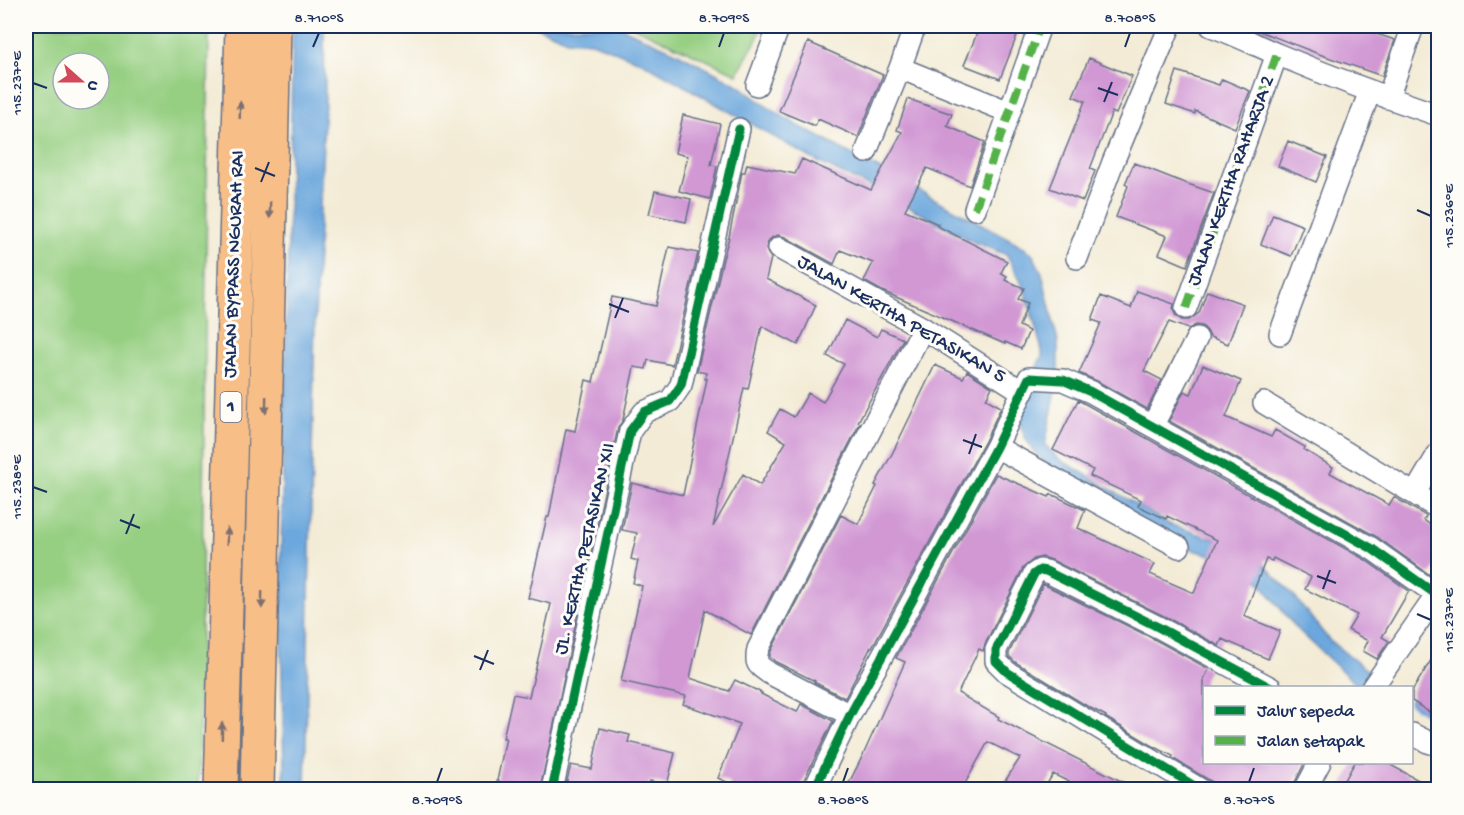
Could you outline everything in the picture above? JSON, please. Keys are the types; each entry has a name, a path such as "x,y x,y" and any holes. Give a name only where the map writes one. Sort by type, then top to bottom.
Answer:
{"highway":[{"name":"JALAN BYPASS NGURAH RAI","path":"221,789 242,26"},
{"name":"JALAN BYPASS NGURAH RAI","path":"257,789 274,26"}],"street":[{"path":"757,85 779,26"},
{"path":"866,152 915,26"},
{"path":"975,209 1040,26"},
{"path":"1077,258 1113,162 1170,26"},
{"path":"1211,26 1244,31 1277,54 1438,115"},
{"path":"1280,334 1379,94 1413,26"},
{"name":"JALAN KERTHA RAHARJA 2","path":"1186,308 1277,54"},
{"path":"900,68 1009,112"},
{"name":"JL. KERTHA PETASIKAN XII","path":"552,789 630,431 644,412 670,401 681,385 739,129"},
{"name":"JALAN KERTHA PETASIKAN 5","path":"780,248 1026,385"},
{"path":"850,716 768,673 757,664 756,659 758,649 923,328"},
{"path":"1153,425 1197,338"},
{"path":"814,789 850,716 996,447 1026,385 1063,380 1091,392 1371,548 1438,594 1377,681"},
{"path":"1264,403 1438,508"},
{"path":"996,447 1179,547"},
{"path":"1415,493 1438,454"},
{"path":"1201,789 1007,672 996,661 996,650 1034,574 1040,570 1046,571 1269,686"},
{"path":"1413,734 1438,745"},
{"path":"1305,789 1319,764"}],"green space":[{"path":"26,26 209,26 198,789 26,789"},
{"path":"632,26 762,26 737,74"}],"water":[{"path":"293,26 324,26 325,99 315,317 305,790 283,789 280,592"},
{"path":"535,26 618,26 676,52 740,86 797,125 1032,253 1042,273 1058,342 1058,384 1045,445 1059,459 1169,524 1246,550 1260,560 1293,595 1330,641 1372,674 1358,686 1295,627 1251,571 1231,560 1196,551 1168,539 1051,469 1036,454 1023,433 1021,411 1027,388 1042,356 1042,350 1025,290 1007,255 972,241 883,193 818,162 644,63 592,42 567,40"}],"building":[{"path":"980,26 1000,26 1018,33 1000,79 964,65"},
{"path":"1246,26 1353,26 1395,40 1382,76"},
{"path":"808,42 883,75 858,137 818,119 815,126 779,111"},
{"path":"1089,58 1132,76 1116,114 1112,112 1090,169 1095,171 1083,201 1050,188 1085,101 1073,96"},
{"path":"1177,71 1219,85 1222,79 1250,91 1235,128 1195,111 1195,114 1166,104"},
{"path":"908,99 952,114 947,126 985,142 970,186 927,168 905,210 938,224 937,226 1007,261 1001,273 1007,276 1005,280 1024,288 1018,299 1028,303 1019,326 1029,331 1021,349 1005,342 1005,344 864,281 873,263 840,250 834,264 785,237 778,235 768,241 766,249 771,258 766,279 816,305 798,345 762,326 748,389 744,388 713,527 743,474 760,485 786,442 768,431 780,409 794,417 808,393 823,402 844,364 827,356 845,320 877,337 881,329 903,339 858,422 860,423 751,635 705,610 690,678 729,691 735,680 797,712 801,704 833,721 801,789 729,789 731,784 718,778 740,724 683,704 686,696 621,681 642,586 633,583 638,561 631,559 637,533 622,530 632,483 683,495 707,379 705,379 706,373 697,371 742,172 745,172 747,164 795,174 802,159 871,190 902,132 897,130"},
{"path":"683,115 720,124 711,165 717,166 710,199 679,191 688,156 675,153"},
{"path":"1288,141 1327,157 1316,182 1278,166"},
{"path":"1134,163 1214,193 1187,266 1159,254 1167,236 1116,217 1128,186 1125,184"},
{"path":"655,191 691,199 686,222 649,214"},
{"path":"1273,214 1303,226 1291,256 1261,244"},
{"path":"669,247 698,253 672,365 648,360 646,369 634,367 623,420 618,428 540,789 497,789 506,738 503,738 513,694 529,697 551,604 528,598 547,517 549,517 566,429 575,431 586,380 593,382 612,297 656,306"},
{"path":"1137,291 1174,304 1173,310 1176,316 1182,320 1189,320 1199,313 1207,291 1243,304 1228,344 1210,337 1202,326 1196,325 1188,329 1169,322 1144,371 1162,380 1147,409 1079,373 1101,323 1092,320 1101,296 1131,308"},
{"path":"935,365 963,378 967,371 992,387 986,399 1001,407 985,441 845,698 776,662 770,657 770,653 841,515 858,524"},
{"path":"1203,365 1241,381 1226,417 1271,437 1275,430 1305,447 1304,450 1333,467 1330,473 1389,505 1394,497 1426,516 1424,520 1438,531 1438,562 1430,575 1377,537 1169,421 1184,391 1191,394"},
{"path":"1078,400 1364,559 1409,591 1382,637 1389,641 1377,659 1363,651 1368,641 1348,630 1357,615 1305,589 1311,577 1273,558 1272,561 1266,559 1244,616 1280,631 1268,659 1222,639 1219,646 1052,560 1042,557 1034,559 1023,568 983,651 979,649 958,693 999,717 998,719 1137,789 1083,789 1053,774 1044,789 1000,789 1020,758 988,742 962,789 846,789 905,662 896,658 996,474 1049,497 1051,494 1085,510 1078,528 1155,564 1150,574 1194,593 1217,540 1167,516 1166,519 1138,506 1141,500 1090,476 1093,470 1053,450"},
{"path":"1043,584 1209,669 1203,686 1203,764 1304,764 1292,789 1224,789 1015,662 1009,653"},
{"path":"1438,649 1438,718 1413,702 1413,689"},
{"path":"600,728 630,735 628,742 675,753 667,785 650,781 648,789 565,789 571,765 592,769"},
{"path":"1354,764 1389,764 1435,789 1340,789"}],"waterway":[{"path":"1413,703 1438,720"}],"marked path":[{"path":"975,209 1040,26"},
{"path":"1186,308 1277,54"}],"cycle path":[{"path":"552,790 630,431 644,412 670,401 681,385 739,129"},
{"path":"814,790 850,715 996,447 1029,378 1063,380 1091,392 1371,548 1437,595"},
{"path":"1201,790 1007,672 996,661 996,650 1034,574 1040,570 1046,571 1158,627 1267,686"}]}
